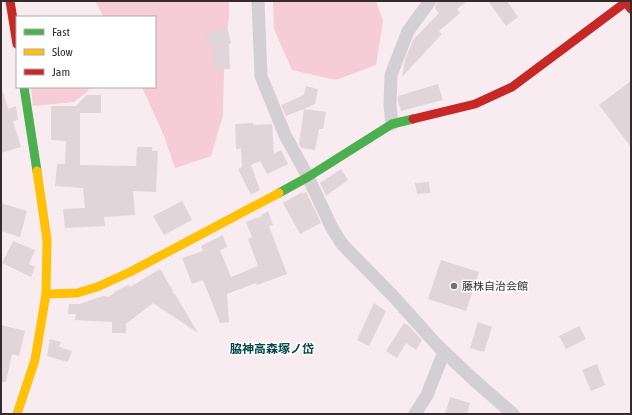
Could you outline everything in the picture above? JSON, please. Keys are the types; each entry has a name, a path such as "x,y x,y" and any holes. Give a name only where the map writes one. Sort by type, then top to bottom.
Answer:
{"street":[{"path":"10,1 16,38"},
{"path":"258,1 261,76 285,135 332,228 342,244 394,296 438,346 513,414"},
{"path":"392,124 390,105 391,75 408,31 430,1"},
{"path":"46,294 77,293 97,287 124,275 308,178 392,124 475,104 512,87 627,4"},
{"path":"17,414 35,360 46,294 47,240 24,88"},
{"path":"415,414 427,395 444,352"}],"shaded area":[{"path":"95,1 229,1 224,64 223,115 211,156 175,168 164,136 142,88 156,88 156,16 103,16"},
{"path":"273,1 376,1 383,21 376,65 336,80 292,70 274,29"},
{"path":"31,88 89,88 88,91 74,102 33,106"}],"building":[{"path":"438,1 467,1 457,9 460,13 439,31 442,34 402,77 405,60 413,40 439,13 435,8"},
{"path":"488,1 507,1 518,17 506,26"},
{"path":"227,27 231,43 229,44 230,69 214,70 212,44 207,45 204,33"},
{"path":"631,81 631,147 599,105"},
{"path":"438,84 443,100 401,111 398,96"},
{"path":"306,86 318,89 315,104 286,116 281,105 304,95"},
{"path":"3,92 8,109 16,106 18,120 13,121 21,147 1,153 1,93"},
{"path":"86,95 101,95 101,113 80,113 80,165 136,166 137,147 152,147 152,151 158,151 156,192 133,191 135,215 104,217 105,226 65,228 63,209 85,208 83,188 55,186 57,164 65,164 66,141 51,140 51,106 76,106"},
{"path":"304,109 326,112 323,129 319,129 315,150 301,148 299,144"},
{"path":"253,123 253,125 272,124 274,154 281,150 288,164 267,174 260,161 251,165 260,190 251,195 238,169 242,167 241,148 236,149 235,124"},
{"path":"341,169 348,180 326,196 320,183"},
{"path":"429,182 430,193 417,194 415,183"},
{"path":"302,192 303,194 306,192 321,223 300,234 283,203"},
{"path":"182,201 192,220 164,235 153,216"},
{"path":"1,203 27,211 20,237 1,231"},
{"path":"268,211 273,225 269,226 287,274 257,285 256,283 227,294 229,322 220,323 203,280 192,284 182,258 203,251 201,246 223,235 227,247 220,250 231,277 258,266 248,239 252,237 246,222 262,216 261,215"},
{"path":"13,241 35,250 29,264 35,267 31,277 2,263"},
{"name":"藤株自治会館","path":"441,260 479,272 466,311 428,299"},
{"path":"160,269 173,291 172,292 175,294 198,333 153,303 126,324 126,333 112,333 112,322 75,320 76,314 68,314 69,304 80,304 103,296 109,297 118,290 128,285 130,287"},
{"path":"374,303 386,311 369,346 357,340"},
{"path":"478,322 492,327 484,352 470,348"},
{"path":"404,323 409,326 422,340 416,350 406,343 397,358 386,351"},
{"path":"1,325 25,331 19,356 12,354 6,382 1,382"},
{"path":"579,326 586,339 566,349 559,336"},
{"path":"50,339 61,342 59,347 72,351 68,362 47,356"},
{"path":"597,364 605,385 591,391 582,370"},
{"path":"450,397 470,403 467,414 445,414"}],"traffic: fast":[{"path":"24,88 37,171"},
{"path":"279,193 308,177 392,124 413,119"}],"traffic: slow":[{"path":"17,414 35,360 46,294 47,240 37,171"},
{"path":"46,294 77,293 97,287 130,272 279,193"}],"traffic: jam":[{"path":"10,1 16,38"},
{"path":"625,1 631,9"},
{"path":"413,119 475,104 512,87 626,2"}],"place":[{"name":"藤株自治会館","path":"454,286"}],"district":[{"name":"脇神高森塚ノ岱","path":"272,349"}]}
